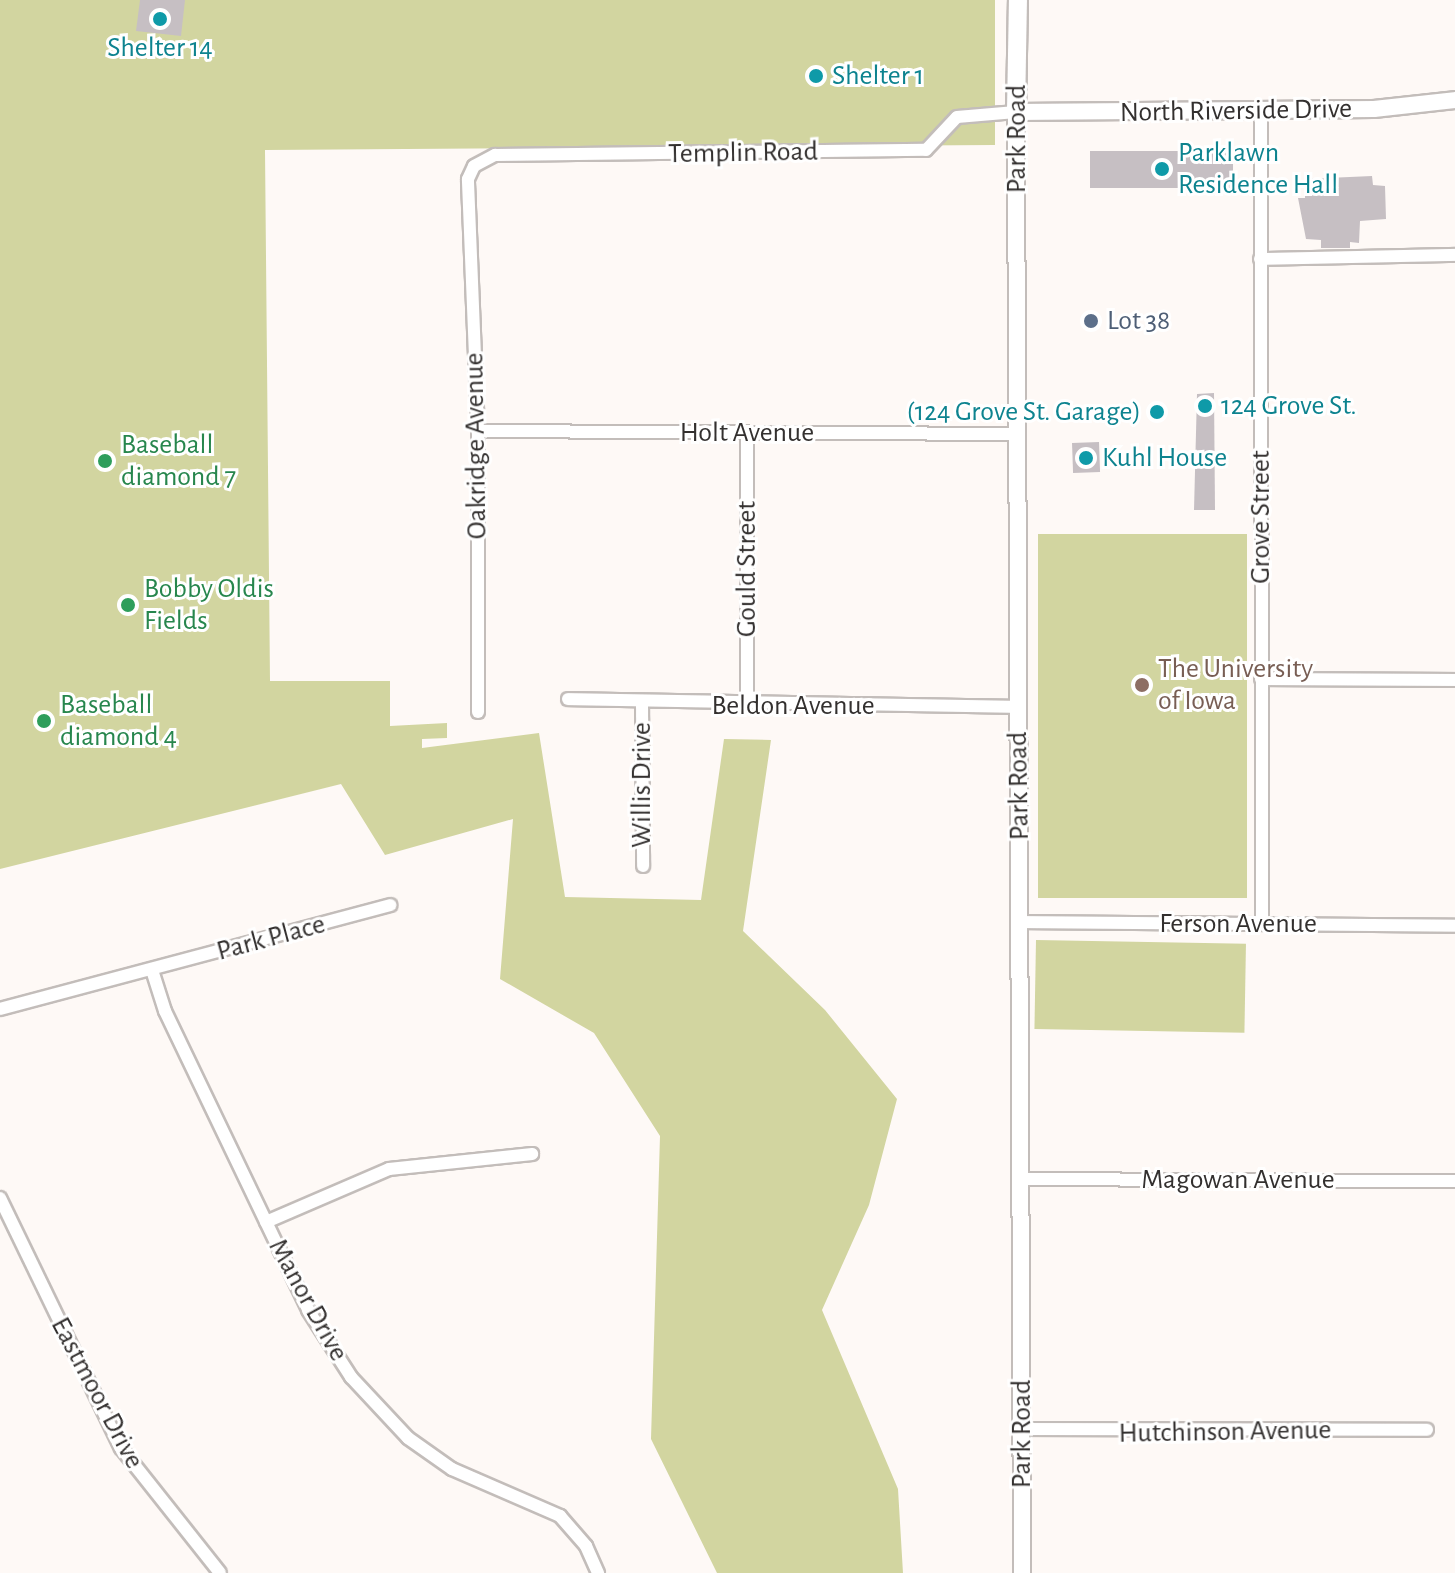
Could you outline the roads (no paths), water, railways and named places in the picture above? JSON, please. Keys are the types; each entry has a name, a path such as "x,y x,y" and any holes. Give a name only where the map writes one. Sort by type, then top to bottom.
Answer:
{"main road":[{"name":"Park Road","path":"1016,112 1018,0"}],"street":[{"name":"North Riverside Drive","path":"1016,112 1261,111 1455,100"},
{"name":"Grove Street","path":"1261,111 1262,924"},
{"name":"Templin Road","path":"468,179 474,166 495,155 926,150 957,117 1016,112"},
{"name":"Park Road","path":"1016,112 1022,1573"},
{"name":"Oakridge Avenue","path":"468,179 478,431 478,712"},
{"path":"1260,259 1455,255"},
{"name":"Holt Avenue","path":"478,431 1017,434"},
{"name":"Gould Street","path":"747,433 747,706"},
{"path":"1261,679 1455,680"},
{"name":"Beldon Avenue","path":"568,699 747,706 1018,707"},
{"name":"Willis Drive","path":"642,704 643,866"},
{"name":"Park Place","path":"0,1009 390,905"},
{"name":"Ferson Avenue","path":"1021,922 1455,926"},
{"name":"Manor Drive","path":"152,970 165,1011 324,1338 383,1415 452,1469 560,1516 586,1546 598,1573"},
{"path":"266,1222 389,1169 532,1154"},
{"name":"Magowan Avenue","path":"1022,1179 1455,1181"},
{"name":"Eastmoor Drive","path":"0,1198 121,1448 220,1573"},
{"name":"Hutchinson Avenue","path":"1022,1429 1427,1430"}],"place":[{"name":"Shelter 14","path":"160,19"},
{"name":"Shelter 1","path":"816,76"},
{"name":"Parklawn Residence Hall","path":"1162,169"},
{"name":"Lot 38","path":"1091,321"},
{"name":"124 Grove St.","path":"1205,406"},
{"name":"(124 Grove St. Garage)","path":"1157,412"},
{"name":"Kuhl House","path":"1086,458"},
{"name":"Baseball diamond 7","path":"105,461"},
{"name":"Bobby Oldis Fields","path":"128,605"},
{"name":"The University of Iowa","path":"1142,685"},
{"name":"Baseball diamond 4","path":"44,721"}]}
